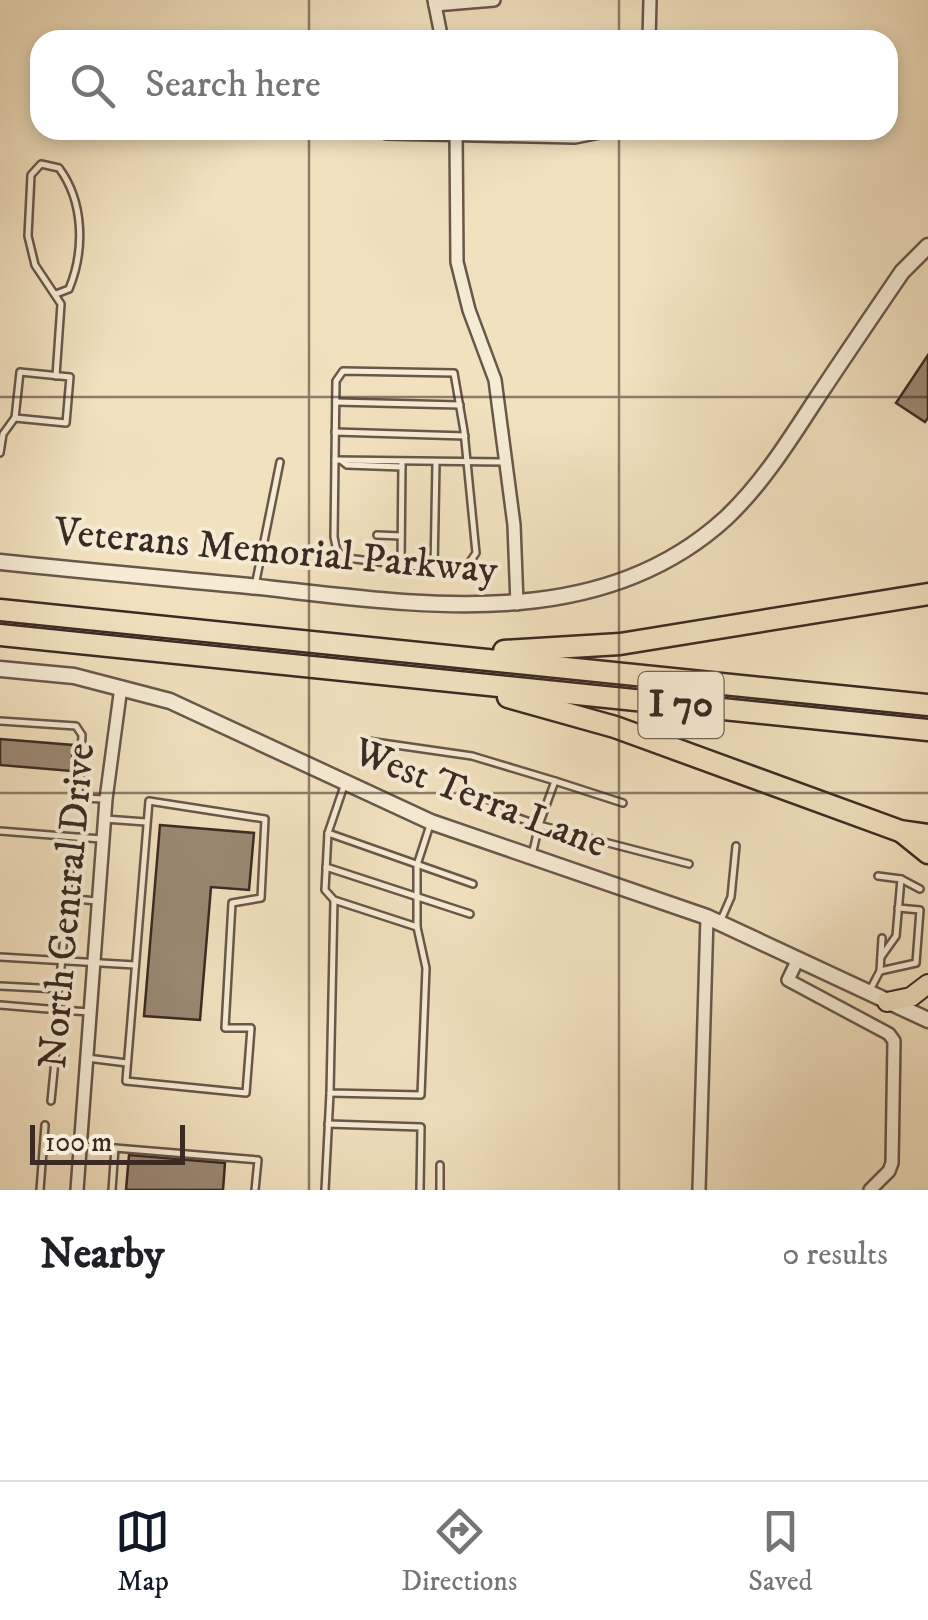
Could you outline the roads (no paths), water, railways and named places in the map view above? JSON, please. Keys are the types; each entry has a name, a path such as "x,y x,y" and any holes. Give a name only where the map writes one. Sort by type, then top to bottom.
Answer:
{"highway":[{"path":"447,656 620,644 928,594"},
{"name":"I 70","path":"0,610 928,705"},
{"name":"I 70","path":"0,635 928,730"},
{"path":"433,679 615,727 900,831 928,834"},
{"path":"900,831 928,853"}],"main road":[{"path":"887,1002 911,996 928,984"}],"street":[{"path":"440,30 435,2 494,0"},
{"path":"650,0 650,30"},
{"path":"456,140 457,262 469,310 495,380 514,524 518,604"},
{"name":"Veterans Memorial Parkway","path":"0,562 407,603 518,604 574,596 614,584 660,564 713,529 758,483 902,272 928,246"},
{"name":"West Terra Lane","path":"0,668 74,676 170,701 431,822 714,920 928,1020"},
{"name":"North Central Drive","path":"77,1190 97,900 121,687"},
{"path":"699,1190 714,920"},
{"path":"798,959 788,977 791,983 894,1040 892,1163 870,1190"}],"lane":[{"path":"56,294 70,288 77,270 78,211 73,187 59,168 41,164 31,175 28,236 35,264 61,304 56,376"},
{"path":"343,371 454,374 465,436 474,559 459,568 434,569 347,558 338,551 334,537 336,402 336,381 343,371"},
{"path":"0,452 3,434 15,418 20,372 70,377 66,423 15,418"},
{"path":"336,402 460,405"},
{"path":"335,432 465,436"},
{"path":"338,461 506,462"},
{"path":"254,587 280,462"},
{"path":"434,569 436,463"},
{"path":"400,565 402,464"},
{"path":"377,534 401,536"},
{"path":"0,721 76,726 82,735 79,791 84,798 106,800"},
{"path":"368,741 472,756 623,803"},
{"path":"532,858 555,781"},
{"path":"345,783 328,834 325,890 334,900 417,927"},
{"path":"149,801 264,820 261,898 232,903 225,1028 251,1028 246,1092 126,1082 135,964 149,801"},
{"path":"472,802 540,825 688,864"},
{"path":"105,819 146,822"},
{"path":"330,1093 421,1095 426,968 417,927 416,865 431,822"},
{"path":"0,831 104,839"},
{"path":"328,834 473,884"},
{"path":"0,986 54,991 60,984 66,914 76,899 80,837"},
{"path":"714,920 731,897 736,846"},
{"path":"326,867 470,914"},
{"path":"878,876 901,879 920,889"},
{"path":"881,957 896,936 901,879"},
{"path":"76,899 97,900"},
{"path":"325,1190 334,900"},
{"path":"880,970 916,963 920,910 898,908"},
{"path":"868,992 880,970 882,938"},
{"path":"0,957 135,964"},
{"path":"0,1005 90,1012"},
{"path":"51,1100 60,1010"},
{"path":"86,1058 127,1064"},
{"path":"328,1124 420,1127 420,1190"},
{"path":"40,1190 45,1125"},
{"path":"80,1146 258,1160 255,1190"},
{"path":"112,1190 115,1148"},
{"path":"440,1165 440,1190"}]}
